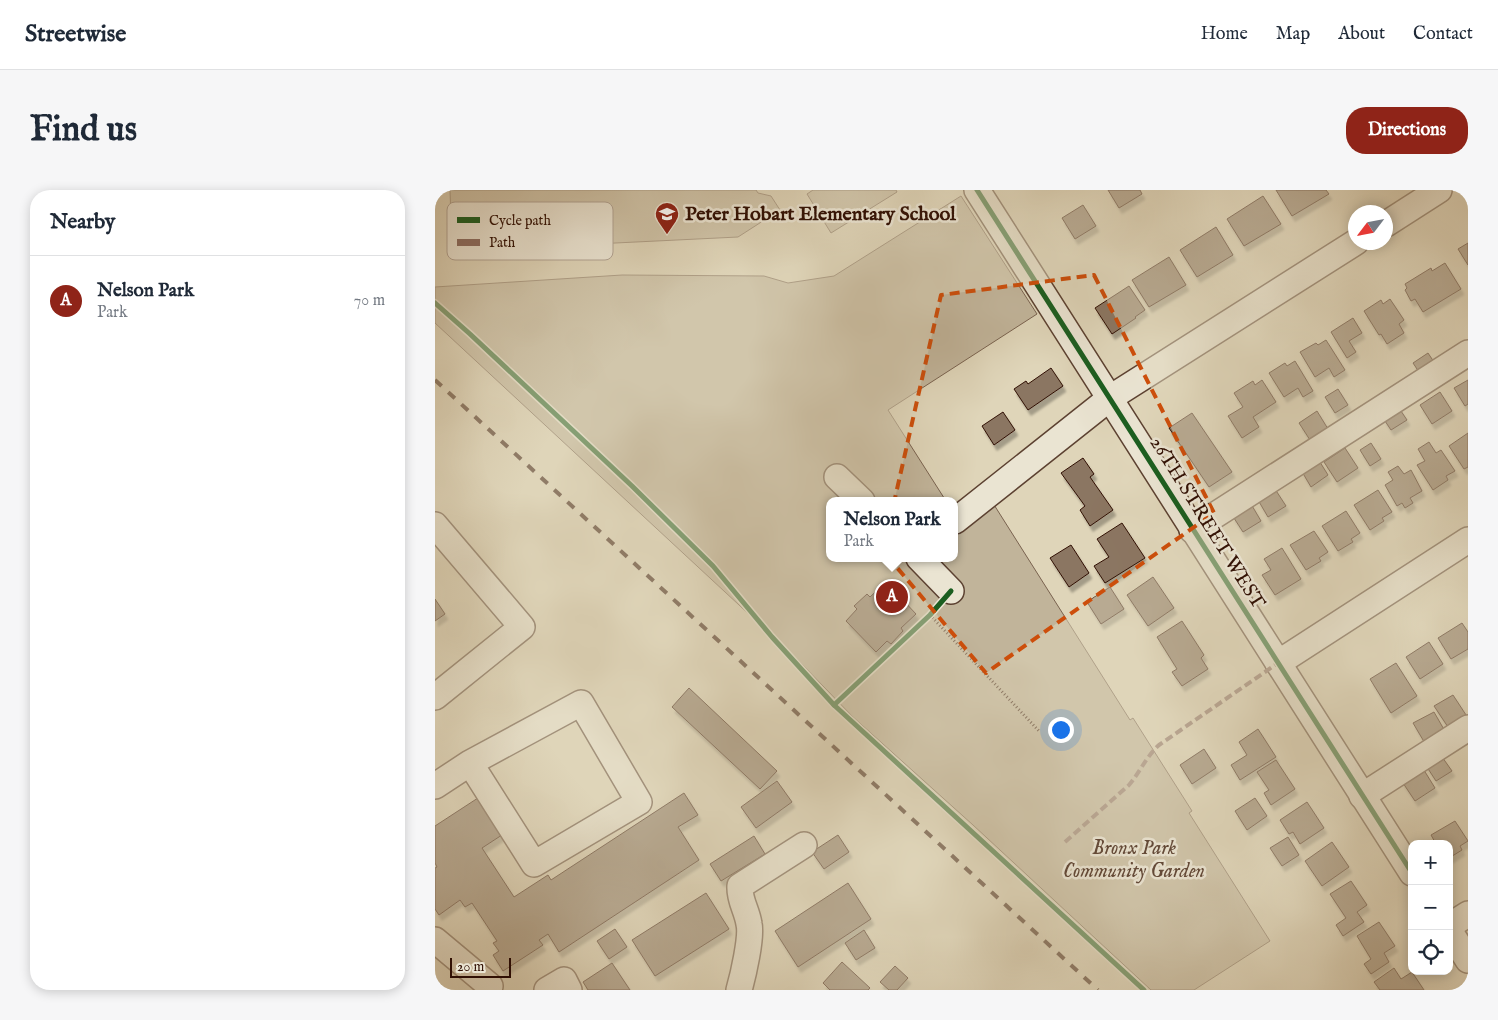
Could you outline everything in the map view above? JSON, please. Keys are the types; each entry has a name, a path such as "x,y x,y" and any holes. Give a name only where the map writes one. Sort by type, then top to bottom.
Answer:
{"street":[{"name":"26TH STREET WEST","path":"977,190 1408,867"},
{"path":"1393,219 1439,190"},
{"path":"958,519 1111,398 1348,248"},
{"path":"1193,530 1468,353"},
{"path":"837,476 857,497"},
{"path":"435,525 522,628 435,697"},
{"path":"1278,663 1468,540"},
{"path":"923,562 951,591"},
{"path":"435,786 471,763 581,703 639,802 534,864 471,763"},
{"path":"1362,796 1468,728"},
{"path":"739,990 745,967 750,925 740,895 741,886 804,845"},
{"path":"1453,923 1468,914"},
{"path":"1453,936 1468,960"},
{"path":"435,940 491,986"},
{"path":"547,990 564,980 569,990"}],"path":[{"path":"923,621 951,591"},
{"path":"929,615 1039,731"}],"highlighted area":[{"path":"1094,275 1214,513 986,673 883,551 941,295"}],"green space":[{"path":"450,190 756,190 758,193 771,196 780,210 738,237 613,243 613,202 450,202"},
{"path":"813,190 896,190 897,192 831,233 807,194"},
{"name":"Bronx Park Community Garden","path":"961,196 1037,314 888,410 943,497 826,497 826,562 958,562 958,514 991,500 1130,720 1133,718 1192,811 1189,813 1270,941 1194,990 1151,990 853,717 794,656 435,323 435,287 622,275 764,276 788,283 834,276"}],"building":[{"path":"1108,190 1140,190 1142,194 1119,208"},
{"path":"1276,190 1326,190 1329,194 1292,216"},
{"path":"1263,196 1281,224 1244,246 1227,219"},
{"path":"1083,205 1096,226 1075,239 1062,218"},
{"path":"1216,227 1233,255 1197,277 1180,250"},
{"path":"1468,243 1468,265 1458,249"},
{"path":"1169,257 1186,285 1149,307 1132,280"},
{"path":"1445,263 1461,289 1423,312 1415,299 1411,301 1405,290 1407,288 1405,284 1431,268 1432,271"},
{"path":"1129,286 1145,310 1112,334 1095,308"},
{"path":"1390,299 1404,320 1399,324 1404,333 1387,344 1364,311 1381,300 1383,304"},
{"path":"1353,318 1362,333 1349,341 1356,352 1347,358 1331,332"},
{"path":"1326,340 1345,370 1334,377 1329,368 1315,377 1300,352"},
{"path":"1428,353 1436,365 1421,375 1413,363"},
{"path":"1295,361 1313,391 1303,397 1298,388 1284,397 1269,373 1285,363 1287,366"},
{"path":"1051,368 1063,386 1028,410 1014,389 1026,381 1028,384"},
{"path":"1262,380 1276,402 1253,417 1259,427 1242,438 1228,416 1243,407 1234,393 1253,381 1255,385"},
{"path":"1468,380 1468,404 1465,406 1454,388"},
{"path":"1338,389 1348,405 1335,413 1325,397"},
{"path":"1440,392 1452,411 1432,424 1420,405"},
{"path":"1399,408 1407,420 1391,430 1383,418"},
{"path":"1317,411 1328,429 1310,440 1299,423"},
{"path":"1003,412 1015,430 994,445 982,426"},
{"path":"1192,413 1232,472 1209,487 1169,428"},
{"path":"1468,433 1468,467 1464,469 1449,446"},
{"path":"1429,442 1436,453 1441,450 1455,471 1446,476 1448,480 1433,490 1417,465 1425,461 1418,449"},
{"path":"1371,443 1381,459 1370,466 1360,450"},
{"path":"1345,448 1358,468 1337,482 1324,462"},
{"path":"1083,458 1094,474 1090,477 1113,510 1090,526 1080,510 1085,506 1061,473"},
{"path":"1318,459 1328,475 1311,487 1301,470"},
{"path":"1398,466 1404,474 1411,470 1422,491 1410,498 1413,503 1405,508 1402,503 1397,506 1385,485 1393,480 1388,472"},
{"path":"1275,489 1286,506 1268,517 1258,500"},
{"path":"1378,490 1392,512 1382,518 1384,521 1370,530 1354,505"},
{"path":"1251,504 1261,521 1243,532 1232,515"},
{"path":"1346,511 1360,533 1351,539 1353,542 1338,551 1322,526"},
{"path":"1122,523 1145,558 1105,583 1094,566 1109,557 1097,539"},
{"path":"1314,531 1328,552 1319,558 1321,561 1306,570 1290,545"},
{"path":"1071,545 1089,573 1069,587 1050,558"},
{"path":"1282,548 1301,579 1275,595 1262,575 1271,570 1264,559"},
{"path":"1153,577 1174,608 1148,626 1127,595"},
{"path":"886,582 916,614 901,628 903,631 891,644 887,641 876,652 846,621 857,609 854,606 867,594 870,597"},
{"path":"1110,587 1124,609 1101,624 1087,602"},
{"path":"435,599 445,614 435,621"},
{"path":"1182,621 1204,655 1201,658 1208,669 1182,686 1172,672 1177,669 1157,637"},
{"path":"1462,623 1468,632 1468,649 1451,659 1438,638"},
{"path":"1429,642 1443,664 1420,679 1406,657"},
{"path":"1396,663 1417,696 1391,713 1370,679"},
{"path":"689,688 777,771 760,789 672,707"},
{"path":"1453,695 1468,718 1450,730 1434,706"},
{"path":"1434,712 1446,733 1426,745 1413,723"},
{"path":"1258,729 1276,757 1240,780 1231,765 1247,755 1239,742"},
{"path":"1204,749 1216,768 1192,784 1180,765"},
{"path":"1440,754 1452,771 1436,781 1425,764"},
{"path":"1276,760 1295,789 1271,805 1264,793 1269,790 1257,772"},
{"path":"1422,767 1435,788 1415,801 1401,780"},
{"path":"777,781 792,802 756,828 741,807"},
{"path":"684,793 698,815 678,827 699,860 559,952 548,934 539,940 543,945 503,971 493,955 499,951 493,943 497,941 472,903 465,907 460,900 439,915 435,909 435,868 437,867 435,863 435,826 481,796 505,833 482,848 514,897 548,875 551,880"},
{"path":"1255,798 1267,816 1247,830 1235,811"},
{"path":"1307,802 1324,828 1300,844 1293,832 1289,834 1280,820"},
{"path":"1455,821 1468,841 1460,846 1462,850 1453,856 1453,840 1434,840 1431,835"},
{"path":"838,835 849,852 824,869 812,852"},
{"path":"754,836 765,854 721,881 710,864"},
{"path":"1288,837 1299,855 1282,866 1270,848"},
{"path":"1332,842 1349,867 1322,886 1305,861"},
{"path":"1351,881 1367,905 1357,912 1364,922 1343,936 1336,925 1346,918 1330,894"},
{"path":"848,883 871,919 798,967 775,931"},
{"path":"706,893 729,929 655,976 632,940"},
{"path":"1379,922 1395,946 1384,953 1389,962 1371,974 1364,964 1371,959 1357,936"},
{"path":"615,929 627,947 609,959 597,941"},
{"path":"864,930 875,948 856,960 845,943"},
{"path":"842,962 870,988 868,990 830,990 823,983"},
{"path":"612,963 630,990 588,990 583,982"},
{"path":"895,966 908,978 897,990 889,990 880,982"},
{"path":"1394,968 1401,979 1408,975 1414,975 1424,990 1380,990 1374,982"}],"railway":[{"path":"435,380 1098,990"}],"marked path":[{"path":"1065,842 1129,785 1150,754 1159,745 1278,663"}],"cycle path":[{"path":"977,190 1408,867"},
{"path":"435,303 632,486 713,566 772,637 834,705 1144,990"},
{"path":"834,705 930,615 951,591"}],"place":[{"name":"Peter Hobart Elementary School","path":"667,235"},
{"name":"Nelson Park","path":"892,597"}]}
